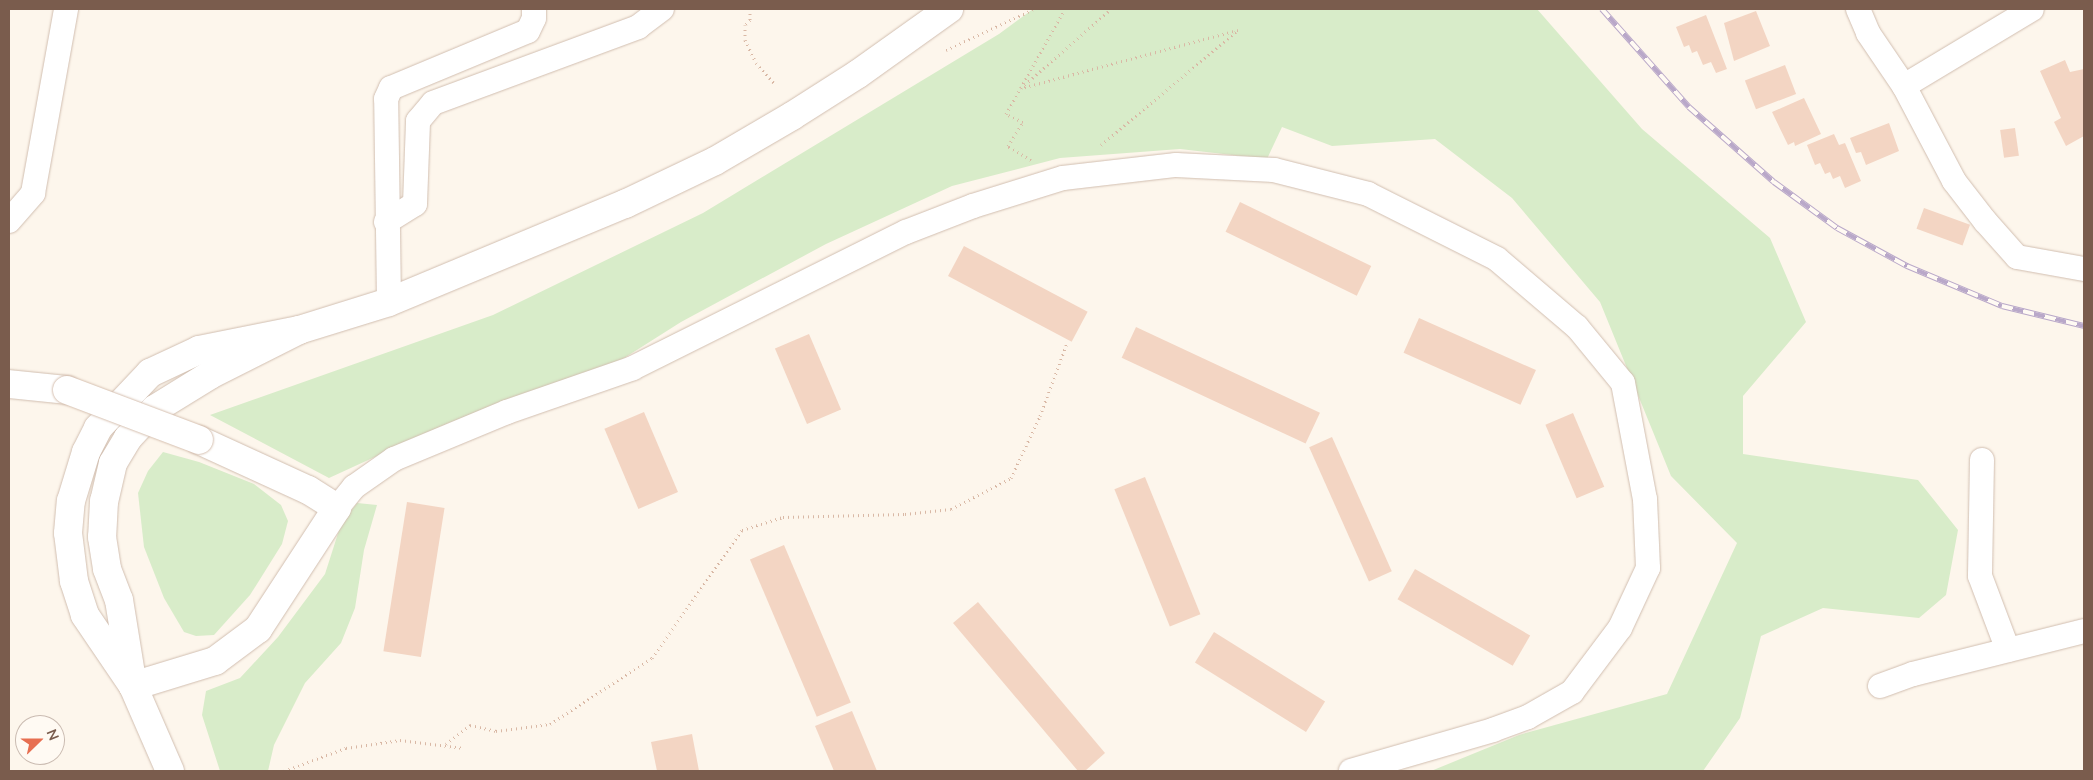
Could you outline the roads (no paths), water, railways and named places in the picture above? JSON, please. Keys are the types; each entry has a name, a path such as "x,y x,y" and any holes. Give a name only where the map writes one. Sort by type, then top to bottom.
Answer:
{"street":[{"path":"9,221 33,193 66,9"},
{"path":"389,302 386,222 386,99 392,88 528,31 534,18 534,9"},
{"path":"386,222 415,204 418,121 433,103 638,27 662,9"},
{"path":"170,771 133,686 85,615 74,581 69,557 71,501 86,452 104,422 132,390 158,368 199,350 299,330 389,302 541,241 715,161 858,74 949,9"},
{"path":"1858,9 1868,33 1904,86 1954,181 2018,257 2084,269"},
{"path":"1904,86 2032,9"},
{"path":"133,686 215,660 258,629 337,508 354,487 394,459 506,412 633,368 906,232 973,206 1063,178 1176,165 1274,170 1368,194 1497,259 1577,327 1623,383 1645,499 1648,568 1620,628 1572,692 1528,717 1351,771"},
{"path":"133,686 119,600 107,569 102,536 104,501 114,463 128,438 155,409 210,375 299,330"},
{"path":"9,384 67,390 199,440 308,490 337,508"},
{"path":"1982,460 1980,576 2008,650"},
{"path":"1880,686 2084,631"}],"railway":[{"path":"1602,9 1689,107 1774,182 1837,228 1907,266 2002,306 2084,326"}]}
